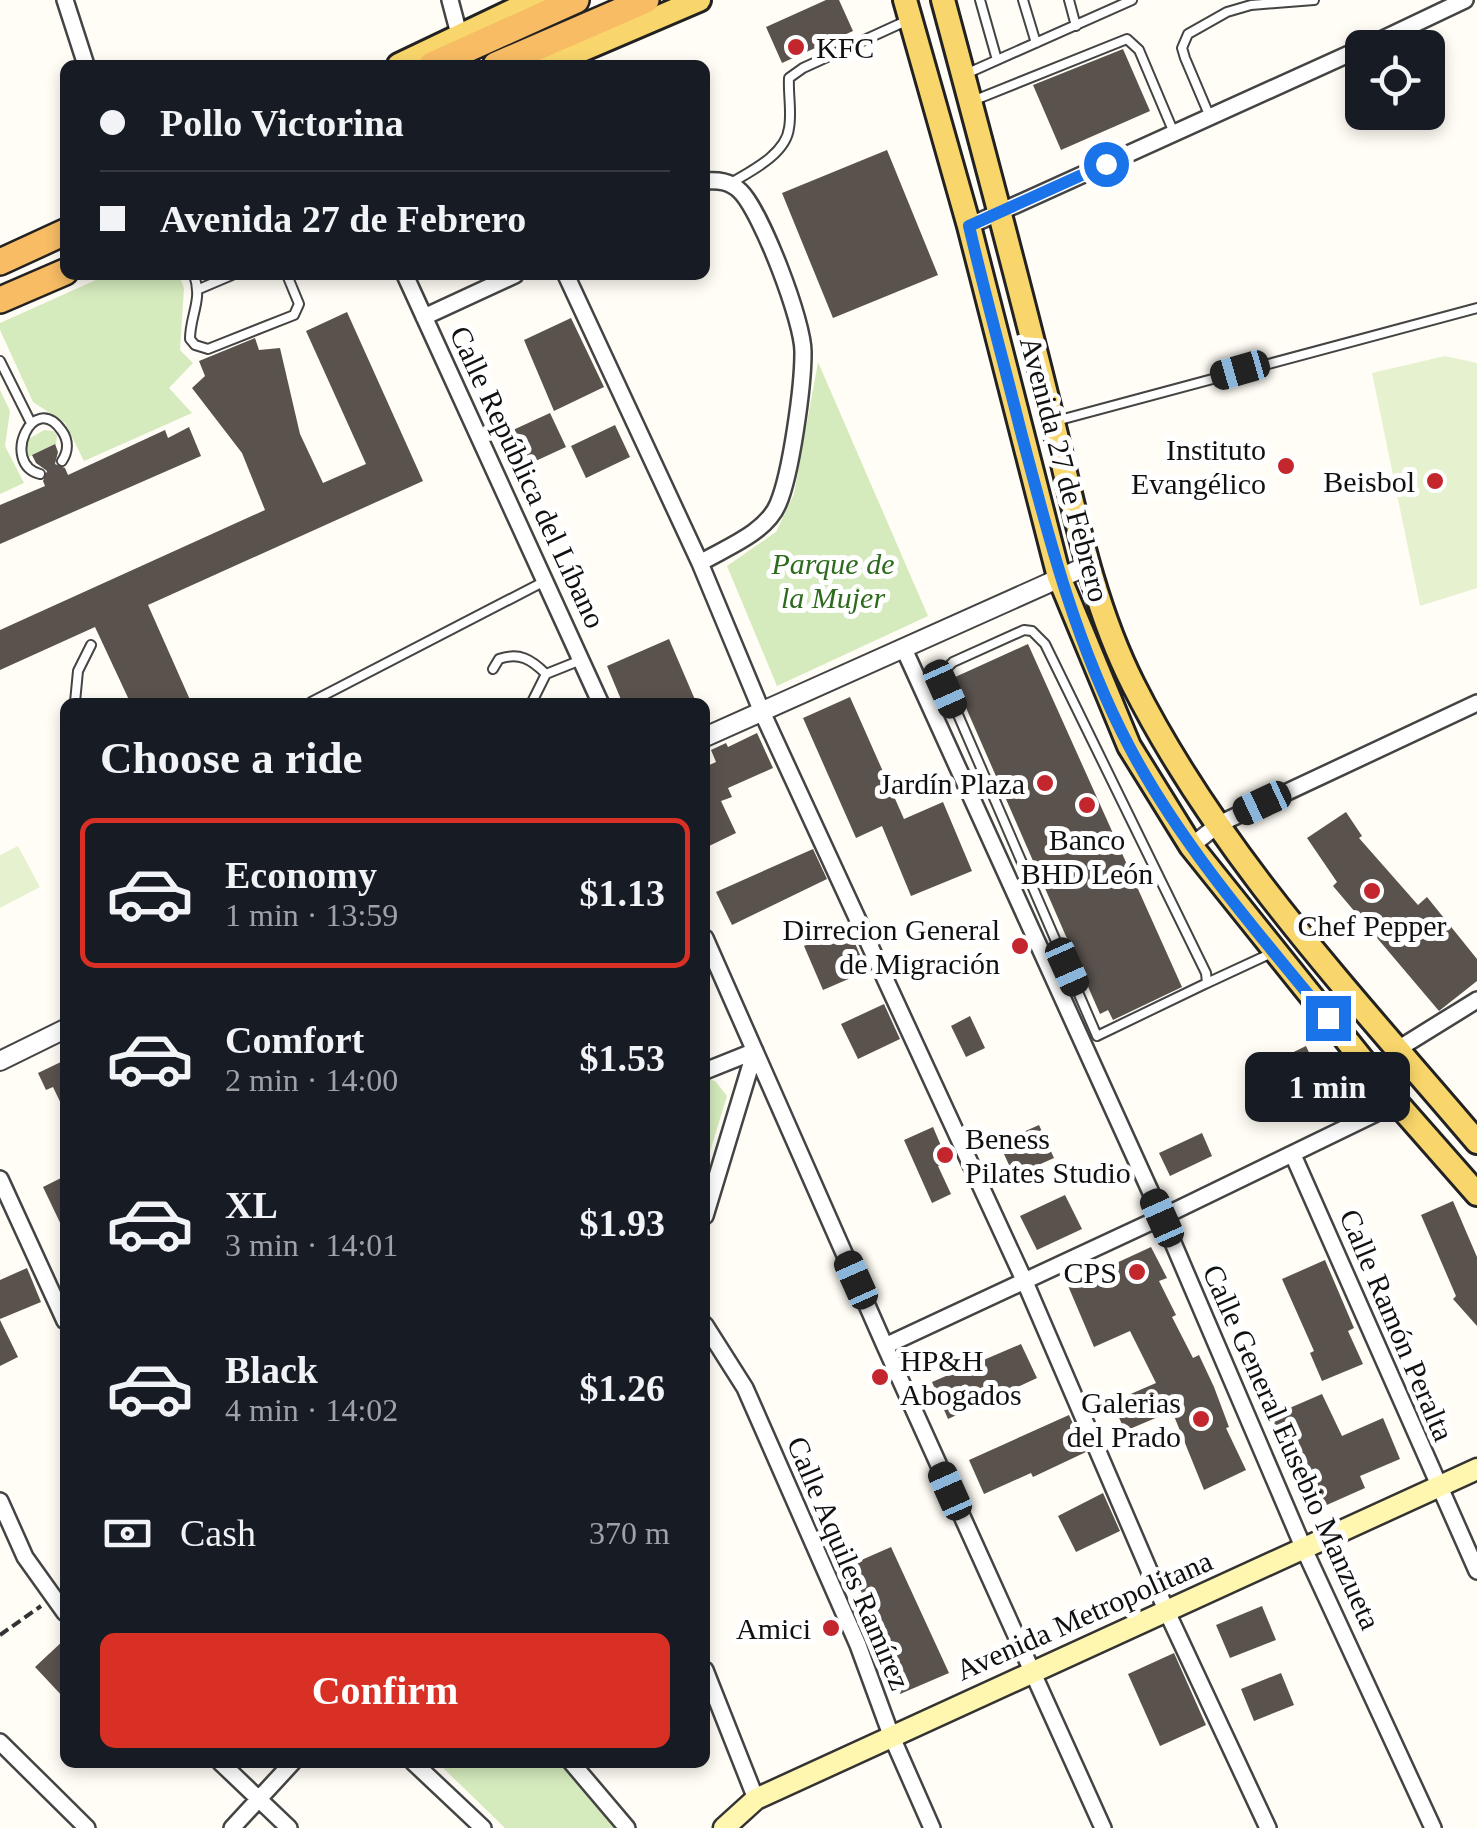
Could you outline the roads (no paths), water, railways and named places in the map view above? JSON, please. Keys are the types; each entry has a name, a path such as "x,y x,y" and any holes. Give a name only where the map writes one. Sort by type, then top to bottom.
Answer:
{"highway":[{"path":"439,60 468,39 576,0"},
{"path":"508,60 646,0"},
{"path":"0,262 60,234"},
{"path":"0,300 60,274"}],"main road":[{"path":"412,60 468,39 535,0"},
{"path":"559,60 699,0"},
{"name":"Avenida 27 de Febrero","path":"944,0 1089,565 1130,680 1158,732 1218,824 1305,939 1477,1142"},
{"name":"Avenida 27 de Febrero","path":"907,9 969,226 1058,577 1129,746 1191,846 1397,1103 1477,1194"},
{"name":"Avenida Metropolitana","path":"724,1828 756,1799 1477,1469"}],"street":[{"path":"65,0 84,60"},
{"path":"450,0 468,39"},
{"path":"1401,30 1465,0"},
{"path":"969,226 1345,56"},
{"path":"700,563 758,528 778,504 789,464 804,354 788,287 750,205 731,183 710,181"},
{"name":"Calle República del Líbano","path":"407,280 598,698"},
{"path":"424,317 504,280"},
{"path":"568,280 1025,1282 1166,1612 1268,1828"},
{"path":"710,735 1089,565"},
{"name":"Calle General Eusebio Manzueta","path":"904,649 1162,1218 1304,1549 1433,1828"},
{"path":"1191,846 1218,824 1477,703"},
{"path":"710,949 1103,1828"},
{"path":"1398,1049 1477,1000"},
{"path":"0,1061 60,1031"},
{"path":"710,1068 755,1051"},
{"path":"710,1200 755,1051"},
{"path":"885,1346 1162,1218 1397,1103"},
{"name":"Calle Ramón Peralta","path":"1293,1155 1477,1571"},
{"path":"0,1179 60,1310"},
{"name":"Calle Aquiles Ramírez","path":"710,1333 744,1388 858,1645 891,1735 932,1828"},
{"path":"0,1501 25,1558 60,1607"},
{"path":"710,1683 756,1799"},
{"path":"0,1742 87,1828"},
{"path":"226,1768 290,1828"},
{"path":"232,1828 287,1768"},
{"path":"419,1768 483,1828"},
{"path":"576,1768 627,1828"}],"lane":[{"path":"980,0 997,60"},
{"path":"1023,0 1036,43"},
{"path":"1069,0 1076,26"},
{"path":"964,75 1076,26 1109,5 1132,0"},
{"path":"1210,117 1182,48 1188,34 1239,7 1314,0"},
{"path":"731,183 761,165 790,131 789,78 907,9"},
{"path":"971,102 1128,39 1139,50 1174,134"},
{"path":"196,280 198,308 190,339 194,345 208,349 294,315 299,304 289,280"},
{"path":"199,289 220,280"},
{"path":"1053,422 1477,308"},
{"path":"0,362 30,421"},
{"path":"40,474 18,462 13,450 14,438 30,421 53,422 62,431 67,442 62,461"},
{"path":"320,698 545,581"},
{"path":"1208,983 1040,636 1024,630 954,662 945,670 945,689 1097,1036 1274,952"},
{"path":"75,698 78,671 92,645"},
{"path":"493,669 499,659 513,654 524,657 546,674"},
{"path":"534,698 546,674 581,660"}],"place":[{"name":"KFC","path":"796,47"},
{"name":"Instituto Evangélico","path":"1286,466"},
{"name":"Beisbol","path":"1435,481"},
{"name":"Jardín Plaza","path":"1045,783"},
{"name":"Banco BHD León","path":"1087,805"},
{"name":"Chef Pepper","path":"1372,891"},
{"name":"Dirrecion General de Migración","path":"1020,946"},
{"name":"Beness Pilates Studio","path":"945,1155"},
{"name":"CPS","path":"1137,1272"},
{"name":"HP&H Abogados","path":"880,1377"},
{"name":"Galerias del Prado","path":"1201,1419"},
{"name":"Amici","path":"831,1628"}],"park label":[{"name":"Parque de la Mujer","path":"833,580"}]}
